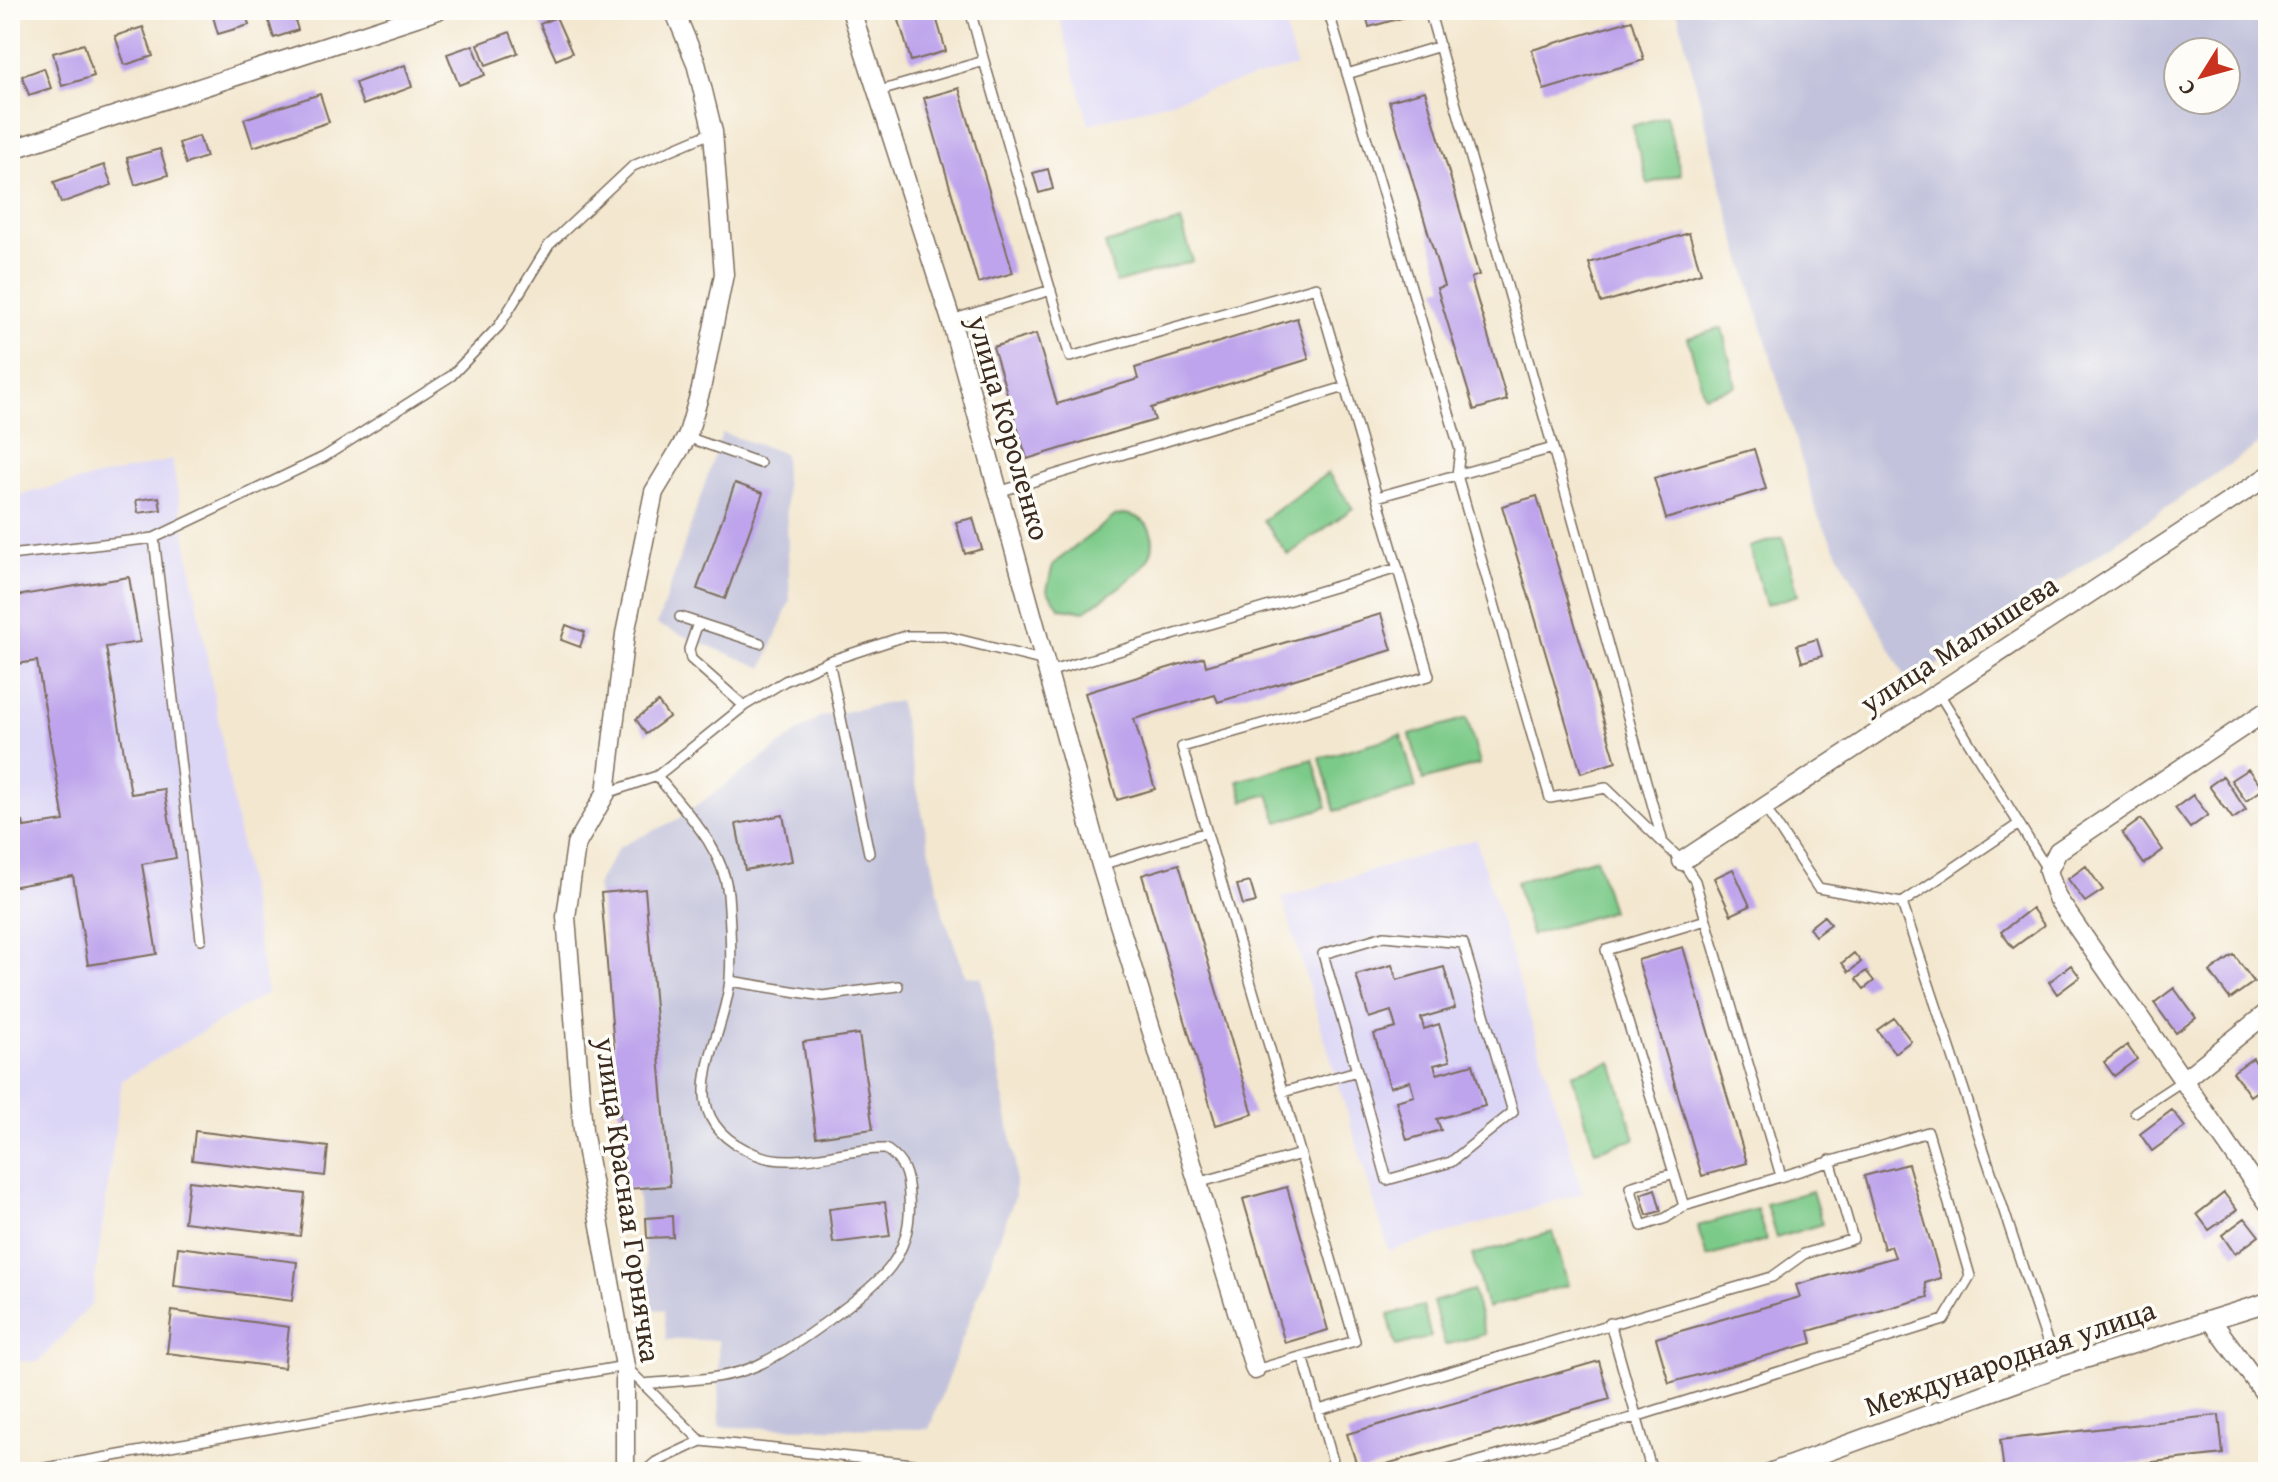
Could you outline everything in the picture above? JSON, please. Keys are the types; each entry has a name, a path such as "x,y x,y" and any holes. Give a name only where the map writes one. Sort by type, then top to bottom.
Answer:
{"street":[{"path":"10,150 438,10"},
{"name":"улица Красная Горнячка","path":"625,1472 625,1366 583,1130 566,917 576,845 606,793 625,634 654,492 687,437 701,389 724,274 713,132 696,63 674,10"},
{"name":"улица Короленко","path":"851,10 951,320 1101,865 1201,1182 1255,1370"},
{"name":"улица Малышева","path":"1682,861 2268,476"},
{"path":"2268,710 2058,851 2048,871 2049,882 2057,898 2268,1203"},
{"path":"2182,1081 2268,1012"},
{"name":"Международная улица","path":"1783,1470 2056,1368 2268,1302"},
{"path":"2211,1320 2268,1398"}],"lane":[{"path":"970,10 1070,357 1316,287 1429,676 1182,747 1355,1341 1255,1370"},
{"path":"1328,10 1460,450 1457,475 1550,798 1606,788 1682,861 1695,881 1781,1176"},
{"path":"1429,10 1663,842"},
{"path":"1347,74 1440,46"},
{"path":"876,92 984,61"},
{"path":"10,555 154,538 324,457 451,376 499,326 549,245 633,166 713,132"},
{"path":"951,320 1051,290"},
{"path":"998,492 1345,387"},
{"path":"687,437 760,463"},
{"path":"1377,497 1553,448"},
{"path":"154,538 201,939"},
{"path":"606,793 657,776 744,706 785,681 829,661 905,636 945,636 1047,667 1398,568"},
{"path":"680,617 760,643"},
{"path":"698,623 689,649 691,659 744,706"},
{"path":"829,661 869,853"},
{"path":"1938,692 2048,871"},
{"path":"643,1384 733,1374 757,1366 781,1352 877,1281 896,1257 911,1218 908,1174 899,1158 886,1149 785,1161 755,1154 730,1139 713,1121 703,1095 708,1057 730,981 727,891 708,838 657,776"},
{"path":"1764,806 1818,888 1902,903 2019,824"},
{"path":"1101,865 1207,832"},
{"path":"1902,903 2056,1368"},
{"path":"1684,1206 1606,950 1706,920"},
{"path":"1384,936 1463,943 1513,1112 1451,1162 1387,1180 1357,1071 1323,954 1384,936"},
{"path":"730,981 823,996 898,986"},
{"path":"1283,1092 1357,1071"},
{"path":"2135,1112 2182,1081"},
{"path":"1441,1472 1635,1417 1944,1320 1970,1276 1928,1132 1684,1206 1666,1218 1642,1226 1630,1187 1674,1173"},
{"path":"1201,1182 1301,1154"},
{"path":"1319,1410 1772,1277 1804,1254 1853,1239 1830,1160"},
{"path":"1610,1323 1652,1472"},
{"path":"1303,1356 1336,1472"},
{"path":"23,1472 625,1366 701,1441"},
{"path":"644,1472 656,1462 701,1441 913,1464 924,1472"}],"shaded area":[{"path":"1057,10 1280,10 1296,66 1089,124"},
{"path":"1677,10 2268,10 2268,438 1909,684 1818,516 1727,209"},
{"path":"722,433 784,453 790,601 763,668 657,625"},
{"path":"172,460 267,993 122,1080 92,1303 39,1362 10,1361 10,497"},
{"path":"899,701 943,914 966,976 981,977 1015,1158 1015,1196 929,1429 720,1427 718,1340 666,1340 664,1310 652,1309 597,884 619,847 678,819 819,717"},
{"path":"1476,839 1583,1193 1389,1251 1282,898"}],"green space":[{"path":"1666,116 1681,174 1648,184 1632,126"},
{"path":"1181,221 1193,261 1116,283 1105,244"},
{"path":"1722,328 1736,386 1704,396 1688,338"},
{"path":"1328,473 1353,508 1288,555 1263,520"},
{"path":"1125,514 1140,519 1150,530 1153,543 1143,566 1120,587 1085,611 1060,608 1047,590 1053,564 1115,516"},
{"path":"1783,537 1798,595 1766,605 1749,547"},
{"path":"1467,718 1480,764 1423,780 1410,735"},
{"path":"1401,735 1416,788 1335,811 1320,758"},
{"path":"1313,759 1327,807 1278,822 1269,794 1244,801 1238,781"},
{"path":"1596,858 1612,911 1531,935 1516,882"},
{"path":"1612,1062 1635,1139 1595,1151 1572,1074"},
{"path":"1812,1191 1822,1224 1776,1238 1766,1204"},
{"path":"1757,1209 1766,1240 1707,1257 1697,1226"},
{"path":"1553,1232 1568,1285 1487,1308 1472,1255"},
{"path":"1473,1290 1485,1334 1445,1345 1433,1302"},
{"path":"1423,1306 1431,1337 1396,1346 1388,1315"}],"building":[{"path":"245,10 249,25 218,34 212,13"},
{"path":"292,10 298,30 274,38 267,15"},
{"path":"896,10 934,10 946,51 911,61"},
{"path":"1365,10 1403,10 1405,17 1369,27"},
{"path":"556,17 572,53 556,60 540,24"},
{"path":"1632,20 1644,60 1544,90 1532,50"},
{"path":"143,27 153,56 125,65 115,36"},
{"path":"510,32 518,53 486,65 478,44"},
{"path":"84,44 94,76 62,86 53,53"},
{"path":"473,45 485,75 459,85 447,54"},
{"path":"405,65 412,87 363,105 355,83"},
{"path":"44,68 51,88 29,95 22,76"},
{"path":"959,88 1013,273 978,283 924,98"},
{"path":"1425,91 1479,275 1471,278 1507,400 1474,410 1437,288 1444,286 1389,101"},
{"path":"320,94 329,122 253,147 244,119"},
{"path":"199,136 206,157 186,164 179,143"},
{"path":"160,149 168,175 135,185 127,158"},
{"path":"104,165 112,185 61,203 54,182"},
{"path":"1048,169 1053,189 1039,193 1033,173"},
{"path":"1689,233 1701,273 1601,303 1589,263"},
{"path":"1297,318 1309,359 1151,408 1155,420 1027,459 993,347 1036,334 1057,404 1138,379 1135,368"},
{"path":"1754,449 1766,489 1666,519 1654,478"},
{"path":"735,483 763,493 725,599 697,589"},
{"path":"1537,496 1616,762 1581,773 1502,506"},
{"path":"159,497 161,510 138,513 136,500"},
{"path":"973,518 982,549 965,554 956,522"},
{"path":"129,577 140,642 106,647 131,794 164,789 176,858 142,864 157,954 88,965 73,876 10,887 10,824 23,822 24,827 64,821 37,661 10,665 10,597"},
{"path":"1381,614 1392,650 1218,702 1215,695 1134,719 1155,789 1117,800 1085,693 1204,657 1206,666"},
{"path":"566,625 585,632 580,647 561,640"},
{"path":"1817,639 1822,656 1802,662 1797,645"},
{"path":"658,702 669,717 646,734 636,719"},
{"path":"2248,769 2263,789 2246,801 2231,780"},
{"path":"2223,776 2246,810 2233,819 2209,786"},
{"path":"2193,795 2208,815 2190,828 2175,808"},
{"path":"783,815 792,861 745,870 736,824"},
{"path":"2141,819 2163,850 2144,864 2122,833"},
{"path":"1179,864 1253,1114 1216,1125 1142,875"},
{"path":"2086,866 2103,890 2085,902 2068,879"},
{"path":"1733,869 1750,906 1731,915 1714,878"},
{"path":"1250,882 1256,902 1243,905 1237,885"},
{"path":"645,889 670,1186 626,1189 601,893"},
{"path":"2032,908 2044,925 2013,948 2001,932"},
{"path":"1824,916 1831,924 1815,936 1809,928"},
{"path":"1683,947 1747,1163 1702,1176 1638,960"},
{"path":"1854,953 1861,962 1849,972 1842,963"},
{"path":"2234,955 2254,982 2230,999 2210,972"},
{"path":"1392,965 1397,980 1444,967 1455,1008 1421,1018 1424,1029 1439,1024 1450,1061 1434,1065 1437,1074 1473,1064 1485,1106 1437,1119 1441,1130 1407,1140 1396,1101 1414,1096 1410,1081 1390,1087 1374,1034 1396,1028 1391,1011 1369,1018 1356,975"},
{"path":"2071,965 2080,977 2057,994 2049,982"},
{"path":"1866,971 1874,981 1864,989 1856,979"},
{"path":"2174,988 2196,1018 2176,1033 2154,1003"},
{"path":"1894,1018 1911,1041 1895,1053 1877,1030"},
{"path":"859,1034 873,1129 816,1137 803,1042"},
{"path":"2127,1045 2137,1059 2114,1076 2104,1062"},
{"path":"2253,1058 2268,1083 2250,1096 2233,1072"},
{"path":"2172,1110 2185,1127 2152,1151 2140,1134"},
{"path":"195,1131 328,1147 325,1176 192,1160"},
{"path":"1908,1164 1941,1278 1925,1283 1928,1297 1809,1331 1812,1343 1669,1383 1656,1338 1800,1297 1796,1285 1895,1257 1891,1246 1884,1249 1864,1176"},
{"path":"189,1181 305,1194 300,1236 184,1222"},
{"path":"1287,1187 1328,1330 1285,1343 1243,1199"},
{"path":"1655,1189 1661,1211 1647,1215 1641,1194"},
{"path":"2224,1193 2237,1210 2209,1230 2197,1214"},
{"path":"885,1202 890,1236 833,1243 829,1209"},
{"path":"672,1216 673,1237 647,1238 646,1218"},
{"path":"2245,1218 2259,1236 2235,1254 2222,1235"},
{"path":"178,1247 297,1262 292,1301 174,1286"},
{"path":"172,1311 289,1327 284,1368 167,1353"},
{"path":"1599,1361 1610,1399 1359,1472 1347,1434"},
{"path":"2219,1415 2223,1454 2064,1472 2004,1472 2000,1440"}]}
